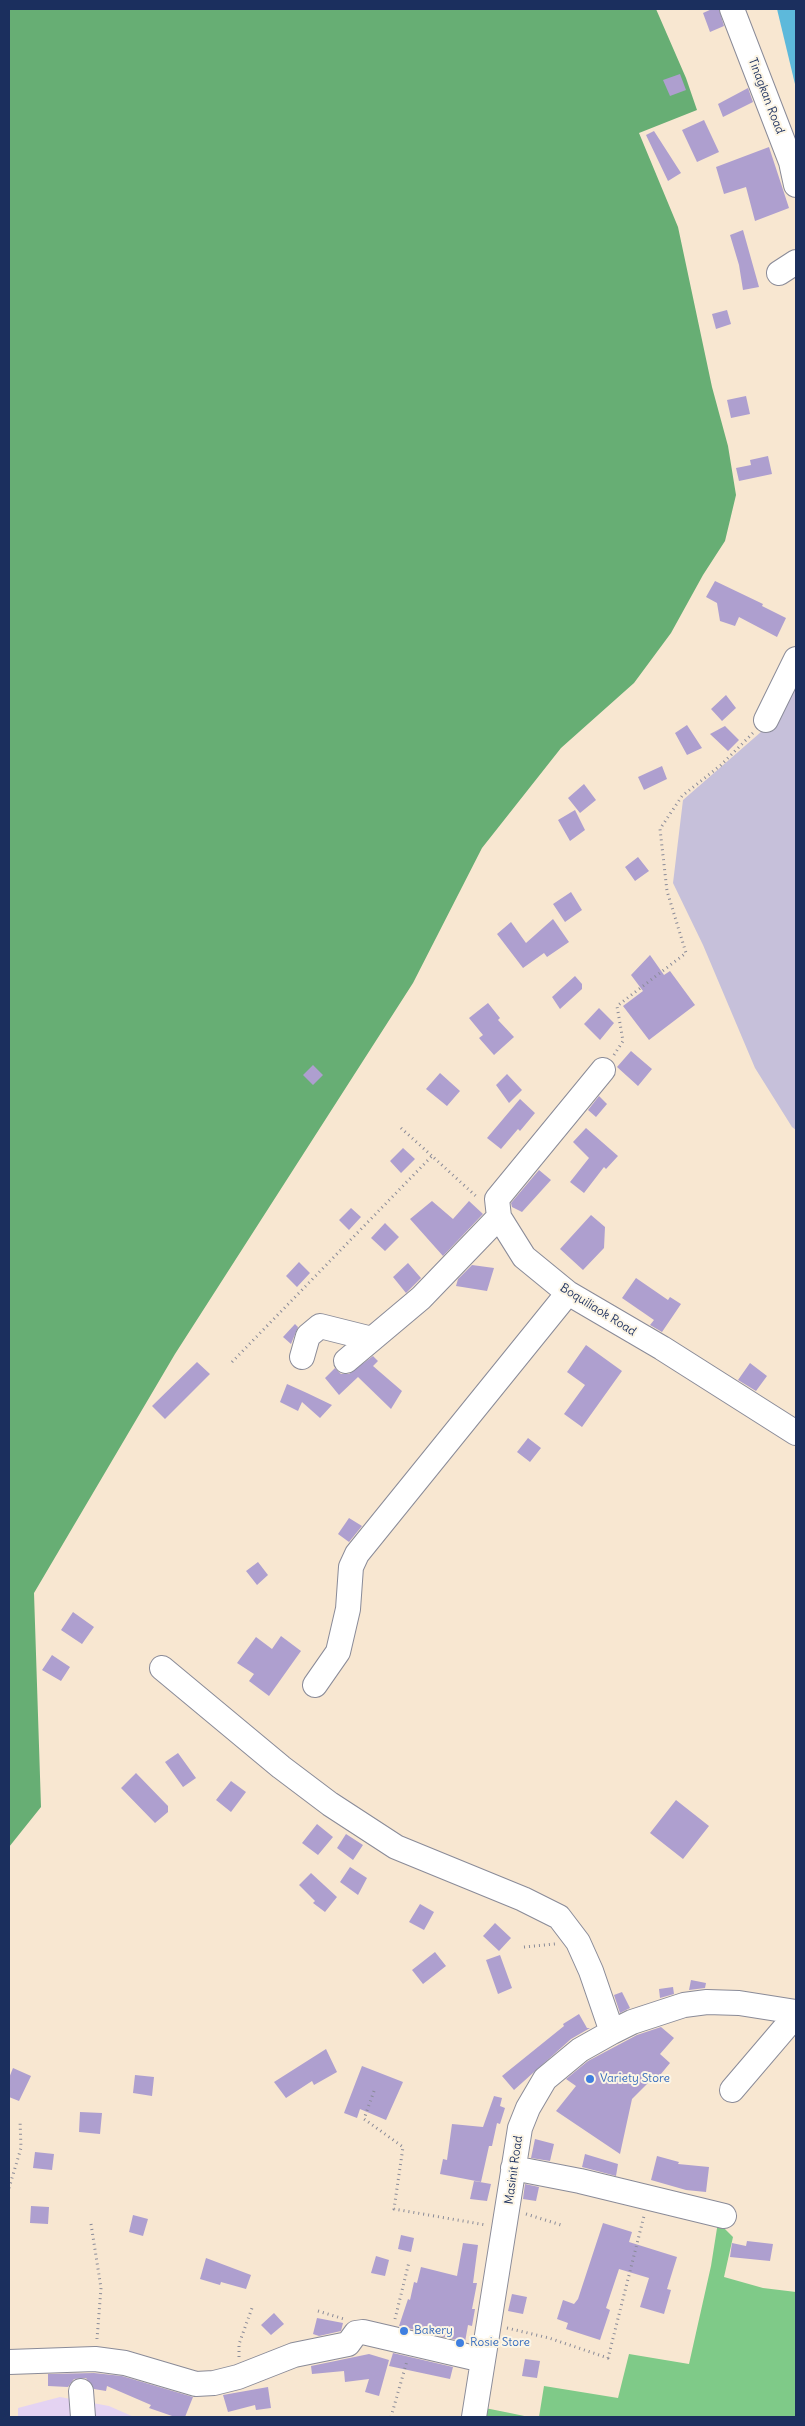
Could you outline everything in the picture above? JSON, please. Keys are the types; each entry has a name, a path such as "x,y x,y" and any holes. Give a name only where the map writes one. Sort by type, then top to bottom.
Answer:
{"street":[{"name":"Tinagkan Road","path":"732,9 791,162 796,185"},
{"path":"766,720 796,659"},
{"path":"346,1361 421,1298 499,1217 497,1200 603,1070"},
{"name":"Boquiliaok Road","path":"499,1217 524,1256 568,1293 662,1348 796,1433"},
{"path":"315,1685 338,1652 348,1609 351,1567 357,1554 568,1293"},
{"path":"302,1357 308,1336 320,1326 372,1339"},
{"path":"162,1668 281,1767 378,1836 396,1847 523,1899 560,1917 578,1942 612,2032"},
{"name":"Masinit Road","path":"474,2417 520,2128 528,2108 545,2079 580,2050 612,2032 653,2015 684,2006 707,2002 738,2003 796,2014"},
{"path":"732,2090 796,2014"},
{"path":"513,2168 649,2196 724,2216"},
{"path":"9,2362 95,2359 140,2367 196,2384 238,2378 294,2355 348,2344 356,2333 363,2332 482,2360"},
{"path":"81,2391 83,2417"}],"path":[{"path":"603,1070 623,1041 617,1006 686,953 667,891 660,830 682,796 721,765 766,720"},
{"path":"401,1128 499,1217"},
{"path":"232,1362 432,1156"},
{"path":"524,1947 578,1942"},
{"path":"374,2091 364,2119 403,2147 394,2209 561,2225"},
{"path":"9,2188 22,2148 20,2120"},
{"path":"488,2323 549,2338 608,2358 649,2196"},
{"path":"91,2224 101,2288 95,2359"},
{"path":"391,2417 409,2262"},
{"path":"238,2378 239,2344 252,2308"}],"shaded area":[{"path":"796,670 796,1130 792,1127 755,1068 703,945 673,883 683,800 769,725"},
{"path":"60,2397 109,2406 134,2417 18,2417 18,2408"}],"green space":[{"path":"9,9 656,9 686,78 697,110 639,133 678,227 712,387 728,446 736,495 725,541 703,575 671,633 634,683 561,748 482,848 413,983 175,1354 34,1593 41,1807 9,1847"},
{"path":"718,2222 733,2237 724,2277 763,2288 796,2292 796,2417 539,2417 544,2386 618,2398 629,2354 689,2364 711,2266"},
{"path":"480,2407 510,2413 529,2417 479,2417"}],"water":[{"path":"777,9 796,9 796,88 794,80"}],"building":[{"path":"712,9 719,9 724,26 710,32 703,13"},
{"path":"680,74 686,90 670,96 663,80"},
{"path":"748,88 753,102 723,117 718,104"},
{"path":"704,120 719,152 697,162 682,130"},
{"path":"654,131 681,173 668,181 646,135"},
{"path":"769,147 789,208 755,221 746,187 724,194 716,167"},
{"path":"743,230 759,287 743,290 739,265 730,235"},
{"path":"727,310 731,324 716,329 712,314"},
{"path":"746,396 750,414 731,418 727,400"},
{"path":"768,456 772,474 739,481 736,468 751,465 750,460"},
{"path":"715,581 763,604 762,606 786,618 777,637 739,617 735,626 720,621 717,603 706,597"},
{"path":"726,695 736,708 722,721 711,709"},
{"path":"687,725 702,748 687,755 675,733"},
{"path":"725,726 739,740 728,751 710,734"},
{"path":"662,766 667,779 644,790 638,777"},
{"path":"584,784 596,800 580,813 568,798"},
{"path":"575,810 585,830 570,841 558,820"},
{"path":"638,857 649,871 635,881 625,867"},
{"path":"571,892 582,910 565,922 553,904"},
{"path":"553,919 569,942 547,957 544,953 523,968 497,934 511,922 526,943"},
{"path":"650,955 664,975 670,971 695,1005 649,1040 623,1006 643,991 631,975"},
{"path":"575,976 582,984 582,989 560,1009 552,997"},
{"path":"488,1003 500,1018 498,1020 514,1037 494,1055 479,1038 483,1035 469,1018"},
{"path":"599,1008 614,1023 600,1040 584,1024"},
{"path":"631,1051 652,1069 638,1086 617,1067"},
{"path":"313,1065 323,1075 313,1085 303,1075"},
{"path":"440,1073 460,1091 447,1106 426,1089"},
{"path":"507,1074 522,1090 509,1103 496,1085"},
{"path":"599,1096 607,1104 596,1117 588,1110"},
{"path":"520,1099 535,1113 501,1149 487,1138"},
{"path":"586,1128 618,1156 606,1169 604,1167 584,1193 570,1182 589,1158 573,1142"},
{"path":"403,1148 415,1159 401,1173 390,1161"},
{"path":"539,1170 551,1180 522,1212 512,1207 511,1203"},
{"path":"432,1201 453,1219 469,1201 483,1214 443,1256 410,1219"},
{"path":"351,1208 361,1217 349,1230 339,1220"},
{"path":"591,1215 605,1227 604,1248 583,1270 560,1249"},
{"path":"385,1223 399,1237 385,1251 371,1238"},
{"path":"299,1262 310,1273 297,1287 286,1276"},
{"path":"408,1263 421,1278 406,1293 393,1277"},
{"path":"472,1265 494,1268 487,1291 456,1286 458,1279"},
{"path":"636,1278 668,1300 670,1297 681,1304 662,1332 650,1325 654,1320 622,1298"},
{"path":"295,1324 298,1327 291,1344 283,1337"},
{"path":"586,1345 622,1371 582,1427 564,1414 585,1385 567,1372"},
{"path":"373,1356 378,1361 373,1366 402,1391 391,1409 358,1377 339,1395 325,1378 335,1368 341,1374 349,1374"},
{"path":"197,1362 210,1374 165,1419 152,1406"},
{"path":"750,1363 767,1376 756,1391 738,1380"},
{"path":"287,1384 332,1405 320,1418 302,1402 298,1411 280,1402"},
{"path":"528,1438 541,1448 530,1462 517,1452"},
{"path":"349,1518 362,1526 349,1542 338,1534"},
{"path":"258,1562 268,1575 257,1585 246,1571"},
{"path":"73,1612 94,1627 82,1644 61,1630"},
{"path":"281,1636 301,1651 269,1696 249,1681 254,1674 237,1663 256,1637 272,1649"},
{"path":"52,1655 70,1667 61,1681 42,1670"},
{"path":"178,1753 196,1778 183,1787 165,1762"},
{"path":"136,1773 168,1806 168,1812 155,1823 121,1788"},
{"path":"231,1781 246,1792 231,1812 216,1800"},
{"path":"676,1800 709,1826 683,1859 650,1833"},
{"path":"317,1824 333,1837 318,1855 302,1843"},
{"path":"346,1834 363,1845 353,1860 337,1848"},
{"path":"350,1867 367,1878 358,1895 340,1882"},
{"path":"311,1873 337,1897 325,1912 313,1903 315,1901 299,1885"},
{"path":"420,1904 434,1912 424,1930 409,1922"},
{"path":"495,1923 511,1938 499,1951 483,1936"},
{"path":"435,1952 446,1966 423,1984 412,1970"},
{"path":"500,1955 512,1988 498,1994 486,1960"},
{"path":"691,1980 706,1983 705,1988 689,1990"},
{"path":"673,1987 674,1994 660,1998 659,1989"},
{"path":"622,1992 630,2008 620,2013 614,1995"},
{"path":"579,2014 587,2028 590,2028 571,2039 514,2090 502,2076 564,2026 563,2024"},
{"path":"661,2027 674,2038 660,2054 670,2063 656,2080 654,2077 632,2099 620,2154 556,2111 576,2086 566,2079 588,2061 637,2035"},
{"path":"326,2049 337,2072 314,2085 312,2081 286,2098 274,2082"},
{"path":"362,2066 403,2082 386,2120 360,2109 357,2118 344,2113"},
{"path":"13,2068 31,2076 19,2101 9,2097 9,2078"},
{"path":"135,2075 154,2077 152,2096 133,2093"},
{"path":"494,2096 502,2098 500,2106 505,2108 500,2124 497,2123 492,2146 489,2146 481,2182 440,2174 443,2159 447,2160 452,2124 483,2127"},
{"path":"80,2112 102,2113 100,2134 79,2132"},
{"path":"535,2139 554,2144 550,2161 531,2158"},
{"path":"35,2152 54,2154 52,2170 33,2168"},
{"path":"585,2154 618,2164 616,2176 582,2167"},
{"path":"657,2156 679,2162 678,2164 709,2167 706,2192 686,2190 651,2180"},
{"path":"474,2181 491,2184 487,2201 470,2199"},
{"path":"525,2184 539,2187 536,2201 523,2199"},
{"path":"31,2206 49,2207 48,2224 30,2223"},
{"path":"133,2215 148,2219 143,2236 129,2232"},
{"path":"603,2223 632,2232 629,2242 677,2257 667,2289 671,2290 664,2314 640,2307 649,2278 619,2269 606,2308 610,2310 600,2340 566,2329 568,2323 557,2319 563,2300 574,2304 578,2299"},
{"path":"401,2235 414,2238 411,2252 398,2249"},
{"path":"747,2241 773,2244 770,2261 730,2257 732,2243 746,2246"},
{"path":"463,2243 478,2245 473,2283 477,2283 472,2309 475,2309 472,2326 468,2325 465,2342 399,2326 408,2299 410,2300 414,2282 417,2283 421,2267 457,2276"},
{"path":"376,2256 389,2260 385,2276 371,2273"},
{"path":"206,2258 251,2275 246,2289 221,2282 220,2285 200,2279"},
{"path":"512,2294 527,2297 523,2314 508,2311"},
{"path":"274,2313 284,2324 271,2335 261,2325"},
{"path":"317,2318 343,2323 341,2331 319,2336 313,2334"},
{"path":"393,2353 453,2367 450,2379 389,2366"},
{"path":"369,2354 389,2360 379,2396 365,2392 369,2379 345,2382 344,2371 312,2374 311,2366"},
{"path":"525,2359 540,2361 537,2378 522,2376"},
{"path":"94,2373 122,2376 193,2397 185,2417 175,2417 149,2408 151,2405 107,2386 106,2391 94,2389 86,2378 74,2379 68,2387 48,2386 48,2374"},
{"path":"268,2387 271,2408 256,2410 255,2405 228,2412 223,2395"}],"place":[{"name":"Variety Store","path":"590,2079"},
{"name":"Bakery","path":"404,2331"},
{"name":"Rosie Store","path":"460,2343"}]}
